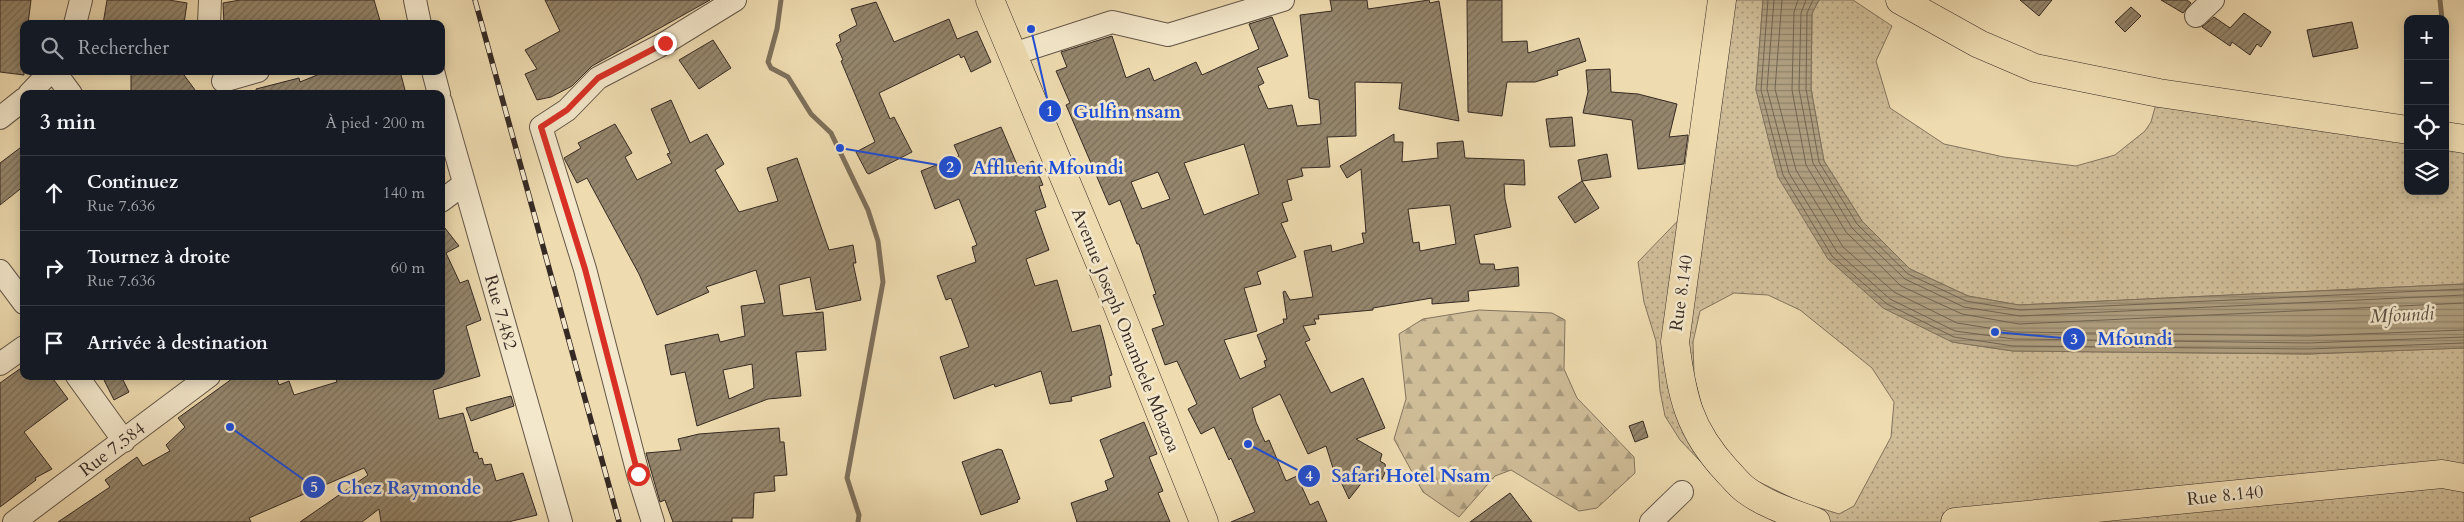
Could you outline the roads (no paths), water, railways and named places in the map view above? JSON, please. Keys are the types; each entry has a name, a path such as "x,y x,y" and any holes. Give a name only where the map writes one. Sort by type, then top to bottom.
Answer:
{"main road":[{"name":"Avenue Joseph Onambele Mbazoa","path":"990,0 1110,287 1204,522"},
{"name":"Rue 8.140","path":"1722,0 1675,342 1682,394 1702,439 1718,461 1745,490 1787,511 1816,522"},
{"path":"1900,0 1979,44 2035,68 2160,93 2404,129"},
{"path":"2449,137 2464,139"},
{"name":"Rue 8.140","path":"1955,522 2442,474 2464,478"}],"street":[{"path":"76,20 82,0"},
{"path":"209,20 210,0"},
{"path":"415,0 419,20"},
{"path":"653,522 638,474 585,269 541,127 567,110 598,78 665,43 735,0"},
{"path":"1013,54 1112,22 1168,34 1283,0"},
{"path":"2196,16 2213,0"},
{"path":"33,90 49,75"},
{"path":"56,75 68,90"},
{"path":"225,82 246,75"},
{"path":"434,75 438,90"},
{"path":"0,118 20,102"},
{"name":"Rue 7.482","path":"445,116 561,522"},
{"path":"445,198 464,184"},
{"path":"0,271 20,298"},
{"path":"0,364 20,350"},
{"path":"80,380 124,441"},
{"name":"Rue 7.584","path":"14,522 204,380"},
{"path":"1652,522 1682,492"}],"water":[{"path":"1763,0 1819,0 1812,13 1811,89 1824,161 1862,221 1910,269 1968,296 2019,305 2464,284 2464,348 2308,354 2013,351 1952,342 1883,308 1828,259 1778,177 1756,90"}],"waterway":[{"path":"781,0 777,29 768,62 771,68 788,77 811,114 831,133 868,210 878,241 883,282 847,478 859,515 858,522"},
{"path":"2440,0 2442,15"}],"railway":[{"path":"475,0 619,522"}],"place":[{"name":"Gulfin nsam","path":"1031,29"},
{"name":"Affluent Mfoundi","path":"840,148"},
{"name":"Mfoundi","path":"1995,332"},
{"name":"Chez Raymonde","path":"230,427"},
{"name":"Safari Hotel Nsam","path":"1248,444"}]}
